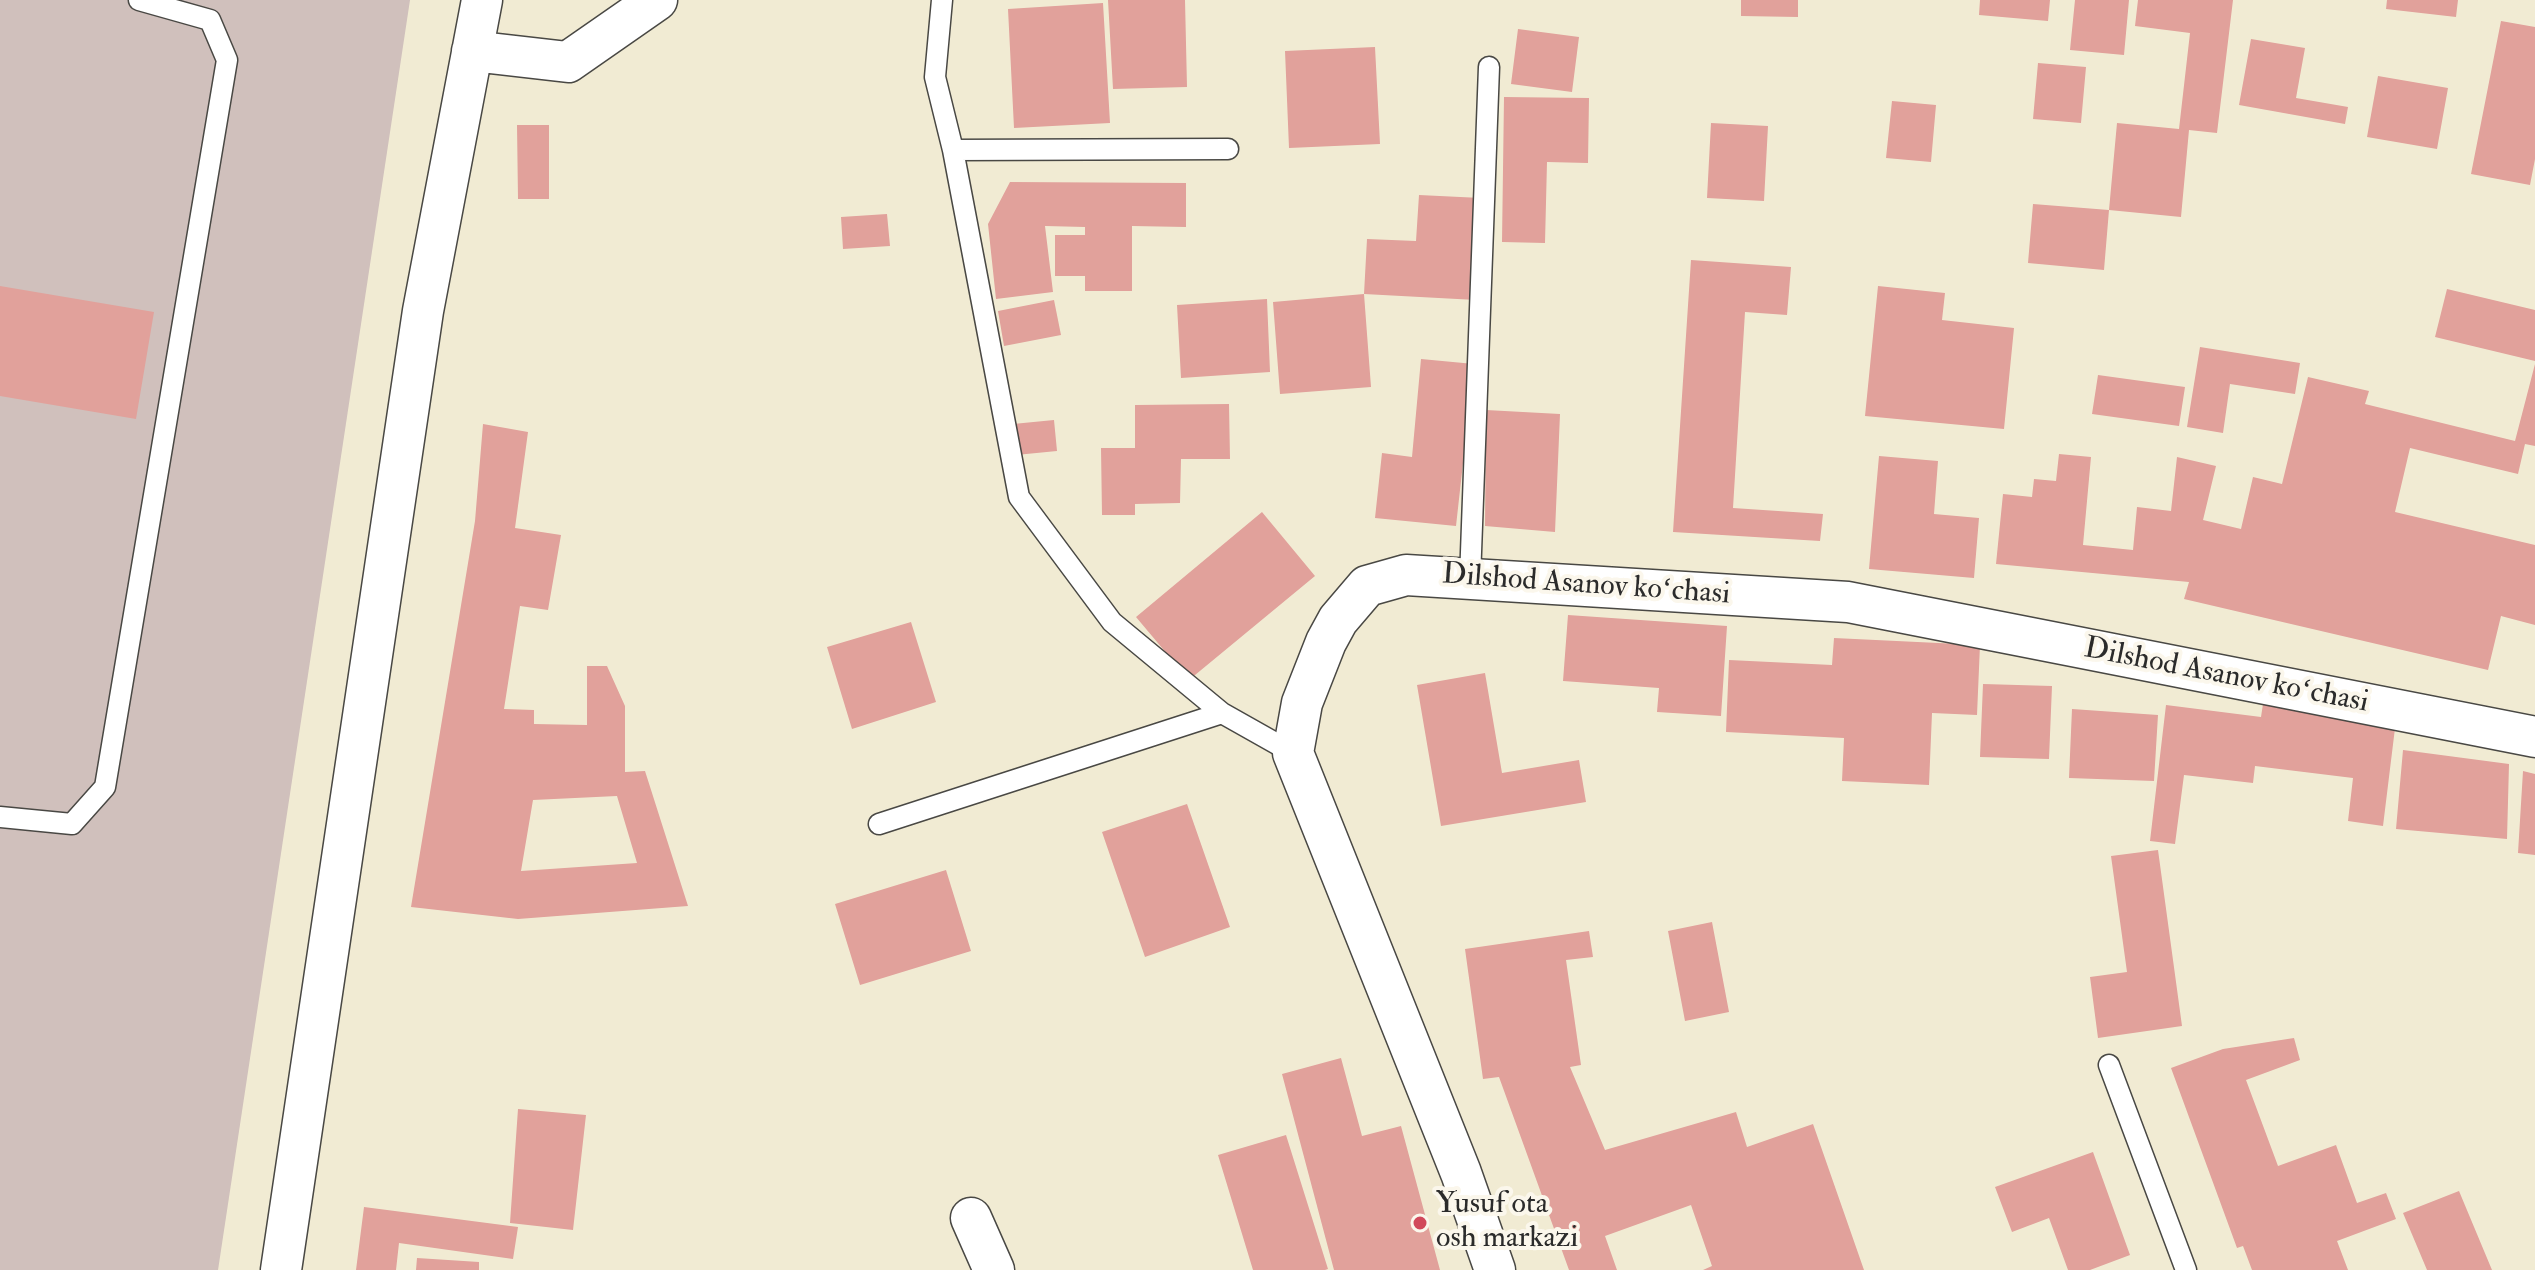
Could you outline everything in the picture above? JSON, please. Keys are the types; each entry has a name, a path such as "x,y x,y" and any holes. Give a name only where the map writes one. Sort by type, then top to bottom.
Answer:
{"street":[{"path":"281,1270 423,311 482,0"},
{"path":"472,51 568,62 657,0"},
{"name":"Dilshod Asanov koʻchasi","path":"1293,753 1302,703 1338,620 1367,586 1406,575 1848,602 2535,737"},
{"path":"1293,753 1461,1173 1495,1270"},
{"path":"971,1218 994,1270"}],"lane":[{"path":"0,817 72,824 105,787 227,60 210,20 139,0"},
{"path":"942,0 935,77 953,150 1019,497 1112,622 1222,713 1293,753"},
{"path":"1470,579 1489,67"},
{"path":"953,150 1228,149"},
{"path":"879,824 1222,713"},
{"path":"2109,1065 2186,1270"}],"shaded area":[{"path":"0,0 410,0 218,1270 0,1270"}],"building":[{"path":"1108,0 1185,0 1187,87 1113,89"},
{"path":"1741,0 1798,0 1798,17 1741,16"},
{"path":"1980,0 2050,0 2048,21 1979,15"},
{"path":"2075,0 2129,0 2124,55 2070,50"},
{"path":"2138,0 2233,0 2217,133 2189,130 2181,217 2109,210 2117,123 2179,129 2190,33 2135,26"},
{"path":"2387,0 2458,0 2456,17 2386,9"},
{"path":"1103,3 1110,123 1014,128 1008,9"},
{"path":"2501,21 2535,27 2535,159 2530,185 2471,174"},
{"path":"1518,29 1579,37 1572,92 1511,84"},
{"path":"2251,39 2305,48 2296,98 2348,107 2345,124 2239,105"},
{"path":"1375,47 1380,144 1289,148 1285,51"},
{"path":"2038,63 2086,67 2081,123 2033,119"},
{"path":"2378,76 2448,88 2437,149 2367,137"},
{"path":"1504,97 1589,98 1588,163 1547,162 1545,243 1502,242"},
{"path":"1892,101 1936,105 1931,162 1886,158"},
{"path":"1711,123 1768,126 1764,201 1707,198"},
{"path":"517,125 549,125 549,199 518,199"},
{"path":"1010,182 1186,183 1186,227 1132,226 1132,291 1085,291 1085,276 1055,276 1055,235 1085,235 1085,227 1045,226 1053,292 996,299 988,224"},
{"path":"1419,195 1481,198 1476,300 1364,294 1367,239 1416,241"},
{"path":"2033,204 2109,210 2104,270 2028,263"},
{"path":"887,214 890,246 843,249 841,217"},
{"path":"1691,260 1791,267 1787,315 1745,312 1733,508 1823,514 1820,541 1673,532"},
{"path":"0,286 154,312 136,419 0,396"},
{"path":"1878,286 1945,293 1942,320 2014,328 2004,429 1865,416"},
{"path":"2447,289 2535,310 2535,361 2435,337"},
{"path":"1364,294 1371,387 1280,394 1273,302"},
{"path":"1267,299 1270,372 1181,378 1177,305"},
{"path":"1054,300 1061,335 1004,346 998,311"},
{"path":"2200,347 2300,363 2295,394 2230,384 2223,433 2187,427"},
{"path":"1421,359 1474,364 1456,526 1375,518 1382,453 1412,457"},
{"path":"2535,364 2535,446 2525,444 2518,474 2410,448 2395,512 2535,545 2535,625 2501,616 2488,670 2184,599 2189,582 1996,564 2003,494 2032,497 2034,479 2056,481 2059,454 2091,457 2083,545 2133,550 2137,507 2171,511 2177,457 2216,466 2203,520 2241,529 2253,477 2282,484 2308,377 2369,391 2365,404 2515,441"},
{"path":"2098,375 2185,387 2179,426 2092,414"},
{"path":"1229,404 1230,459 1181,459 1180,503 1135,504 1135,515 1102,515 1101,448 1135,448 1135,405"},
{"path":"1486,410 1560,414 1555,532 1485,526"},
{"path":"1054,420 1057,451 1016,455 1013,424"},
{"path":"483,424 528,432 515,528 561,535 548,610 520,606 504,709 534,710 534,724 587,725 587,666 607,666 625,706 625,772 645,771 688,906 518,919 411,907 475,521","holes":["617,796 637,863 521,871 533,800"]},
{"path":"1879,456 1938,461 1934,514 1979,518 1974,578 1869,569"},
{"path":"1262,512 1315,576 1189,680 1136,617"},
{"path":"1568,615 1727,626 1721,716 1657,712 1659,688 1563,681"},
{"path":"911,622 936,702 852,729 827,647"},
{"path":"1834,638 1980,645 1977,715 1932,713 1929,785 1842,781 1844,738 1726,732 1729,660 1832,665"},
{"path":"1485,673 1502,773 1579,760 1586,802 1441,826 1417,685"},
{"path":"1983,684 2052,686 2049,759 1980,757"},
{"path":"2263,704 2396,720 2383,826 2348,821 2353,778 2255,766 2253,783 2184,775 2175,844 2150,841 2166,705 2261,717"},
{"path":"2072,709 2158,715 2154,781 2069,778"},
{"path":"2403,750 2509,764 2507,839 2396,829"},
{"path":"2523,771 2535,774 2535,855 2518,853"},
{"path":"1187,804 1230,927 1145,957 1102,832"},
{"path":"2158,850 2182,1026 2098,1038 2090,977 2127,972 2111,856"},
{"path":"946,870 971,951 860,985 835,904"},
{"path":"1712,922 1729,1012 1685,1021 1668,931"},
{"path":"1589,931 1593,957 1566,960 1581,1065 1570,1067 1605,1150 1736,1112 1747,1147 1813,1124 1864,1270 1703,1270 1712,1266 1691,1205 1605,1236 1617,1270 1569,1270 1499,1077 1483,1079 1465,949"},
{"path":"2294,1038 2300,1060 2246,1080 2278,1166 2336,1145 2357,1203 2386,1193 2396,1219 2337,1241 2348,1270 2252,1270 2243,1246 2237,1248 2171,1068 2223,1049"},
{"path":"1341,1058 1362,1136 1401,1126 1440,1270 1334,1270 1282,1074"},
{"path":"518,1109 586,1115 573,1230 510,1223"},
{"path":"1286,1135 1328,1269 1325,1270 1253,1270 1218,1155"},
{"path":"2093,1152 2130,1255 2090,1270 2068,1270 2049,1218 2012,1232 1995,1187"},
{"path":"2459,1191 2492,1270 2427,1270 2403,1213"},
{"path":"364,1207 518,1227 513,1259 399,1243 396,1270 356,1270"},
{"path":"417,1258 479,1262 479,1270 416,1270"}],"place":[{"name":"Yusuf ota osh markazi","path":"1420,1223"}]}
